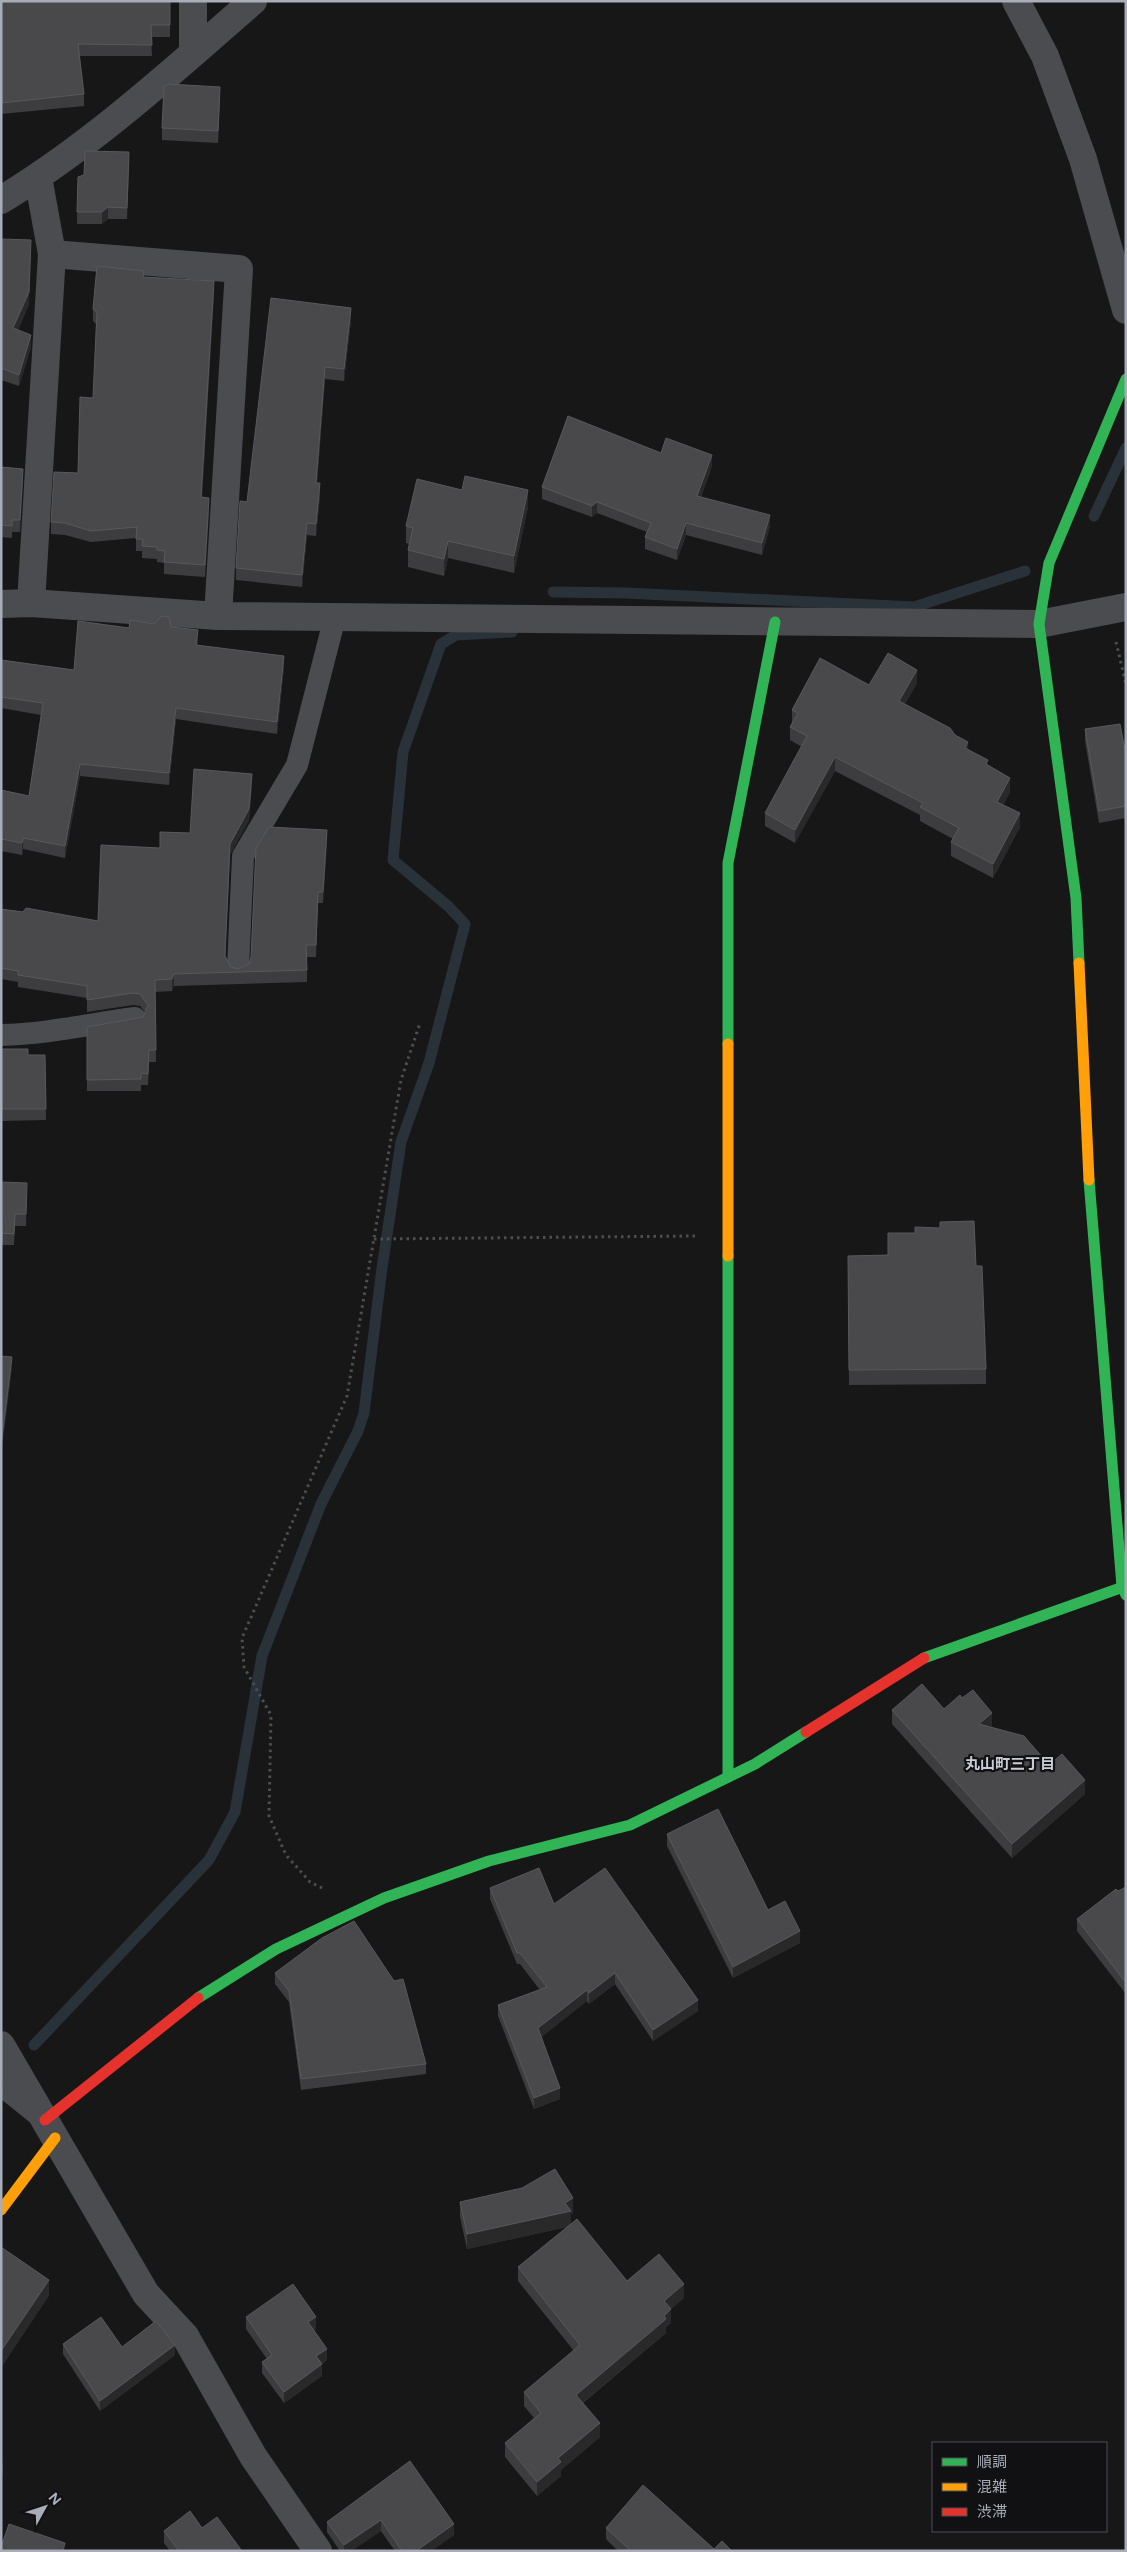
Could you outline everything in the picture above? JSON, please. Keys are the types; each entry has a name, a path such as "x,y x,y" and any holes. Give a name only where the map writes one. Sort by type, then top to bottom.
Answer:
{"street":[{"path":"193,1 193,52"},
{"path":"1,200 38,177 253,1"},
{"path":"1016,1 1045,56 1082,158 1126,310"},
{"path":"31,603 52,254 38,177"},
{"path":"52,254 240,269 218,616"},
{"path":"1,2210 50,2129 191,2003 276,1949 384,1898 489,1861 630,1825 755,1764 928,1656 1124,1589 1089,1174 1076,898 1039,624 1049,564 1126,378"},
{"path":"1,604 31,603 218,616 1039,624 1117,608"},
{"path":"728,1777 728,863 775,622"},
{"path":"1,2044 146,2294 185,2336 253,2456 318,2551"}],"lane":[{"path":"238,968 243,856 297,765 335,617"},
{"path":"1,1035 36,1034 135,1018"},
{"path":"1,2085 50,2129"}],"path":[{"path":"1117,608 1126,684"},
{"path":"361,1909 310,1882 286,1855 268,1816 271,1715 244,1667 242,1638 347,1396 401,1080 420,1023"},
{"path":"375,1239 728,1236"}],"building":[{"path":"1,1 170,1 170,25 151,25 152,45 78,44 84,94 1,103"},
{"path":"168,84 220,87 218,131 162,128 164,87"},
{"path":"85,151 129,152 127,208 108,207 102,212 77,212 78,177 84,175"},
{"path":"1,239 31,240 29,292 13,328 31,335 19,375 1,368"},
{"path":"97,266 144,271 143,277 214,281 201,497 209,498 205,565 164,562 165,551 157,550 157,547 142,546 143,539 136,539 137,527 91,531 65,523 51,522 54,472 78,473 80,397 93,398 97,312 93,309"},
{"path":"271,298 351,308 344,369 325,367 316,483 320,483 316,524 307,523 302,575 236,568 240,501 247,502"},
{"path":"568,416 661,453 666,438 712,455 697,496 770,515 762,543 686,523 677,549 645,537 651,523 597,502 592,506 542,487"},
{"path":"1,467 23,469 20,520 12,520 12,526 1,525"},
{"path":"465,476 528,490 514,556 448,541 444,559 408,550 413,528 406,526 417,479 462,490"},
{"path":"162,616 169,617 171,627 198,630 196,645 284,656 277,722 176,708 169,773 80,764 65,846 23,838 22,843 1,839 1,790 29,796 43,703 1,697 1,660 74,670 78,621 129,628 130,620 154,624"},
{"path":"888,653 917,670 899,701 950,728 955,735 968,742 965,748 988,760 986,764 1010,778 997,802 1020,813 993,864 951,842 959,828 920,807 923,803 835,757 795,830 765,813 807,736 790,727 798,713 792,710 820,658 869,685"},
{"path":"1120,724 1126,755 1126,806 1099,811 1085,729"},
{"path":"194,769 252,774 249,809 230,844 225,956 231,967 238,969 249,964 251,957 256,848 269,827 327,830 323,892 318,892 316,945 306,945 307,970 174,974 172,979 155,980 156,1050 149,1050 148,1074 141,1073 141,1079 87,1080 87,1027 143,1017 148,1005 140,994 133,993 87,1000 87,986 18,975 18,971 1,968 1,909 23,912 26,908 98,921 101,845 160,848 160,832 190,833"},
{"path":"1,1049 28,1049 28,1055 45,1055 46,1109 1,1109"},
{"path":"1,1182 27,1183 26,1214 15,1214 14,1234 2,1233 2,1242"},
{"path":"974,1221 976,1266 982,1266 986,1369 849,1370 848,1256 888,1255 888,1233 915,1233 915,1227 940,1228 940,1222"},
{"path":"1,1356 12,1357 1,1446"},
{"path":"922,1684 944,1709 960,1695 962,1698 973,1690 992,1713 979,1724 1024,1736 1049,1765 1062,1754 1085,1780 1012,1844 892,1710"},
{"path":"718,1809 768,1910 785,1901 800,1931 733,1967 667,1834"},
{"path":"539,1868 554,1904 605,1868 698,2000 653,2030 615,1973 589,1993 587,1990 538,2028 560,2088 534,2098 498,2005 547,1987 520,1953 517,1953 490,1888"},
{"path":"1126,1887 1126,1983 1077,1919 1116,1889 1118,1891"},
{"path":"354,1921 394,1981 403,1979 426,2064 301,2079 289,1991 275,1973 322,1938"},
{"path":"555,2169 573,2198 565,2203 571,2211 467,2234 460,2202 522,2188"},
{"path":"577,2219 627,2281 659,2254 684,2284 664,2301 671,2309 664,2316 666,2319 576,2395 600,2423 558,2458 561,2462 537,2482 505,2443 541,2413 524,2392 580,2345 518,2267"},
{"path":"1,2247 49,2280 1,2351"},
{"path":"293,2284 316,2317 308,2322 327,2349 316,2356 322,2364 284,2392 262,2362 272,2355 246,2317"},
{"path":"101,2317 122,2347 156,2321 175,2345 100,2401 63,2344"},
{"path":"410,2461 454,2524 416,2551 402,2551 381,2520 344,2545 327,2522"},
{"path":"643,2485 714,2549 722,2541 732,2551 631,2551 606,2528"},
{"path":"190,2511 202,2528 217,2517 242,2551 179,2551 164,2531"},
{"path":"9,2524 65,2543 63,2551 1,2551"}],"waterway":[{"path":"1094,516 1126,448"},
{"path":"553,592 626,593 914,607 1025,571"},
{"path":"34,2045 209,1860 235,1812 262,1656 321,1504 358,1431 364,1413 382,1268 401,1142 429,1063 465,924 448,906 393,860 403,752 441,644 456,635 512,632"}],"traffic: fast":[{"path":"1079,963 1076,898 1039,624 1049,563 1126,379"},
{"path":"728,1044 728,863 775,622"},
{"path":"1089,1180 1122,1586 1126,1595"},
{"path":"728,1256 728,1777"},
{"path":"924,1658 1126,1586"},
{"path":"198,1998 276,1949 384,1898 489,1861 630,1825 755,1764 806,1732"}],"traffic: slow":[{"path":"1079,963 1089,1180"},
{"path":"728,1044 728,1256"},
{"path":"1,2210 55,2138"}],"traffic: jam":[{"path":"806,1732 924,1658"},
{"path":"45,2120 198,1998"}],"district":[{"name":"丸山町三丁目","path":"1010,1764"}]}
